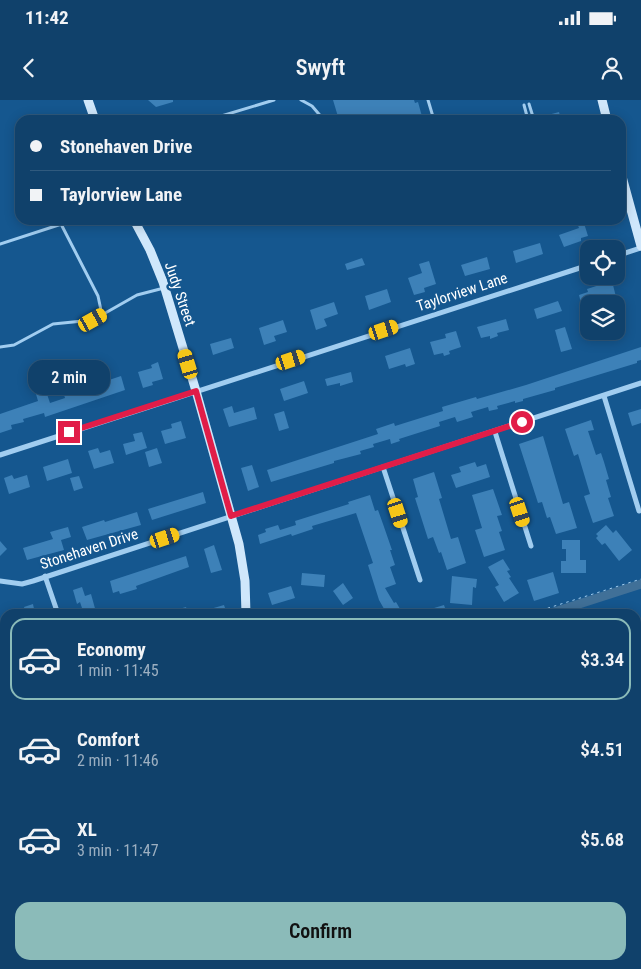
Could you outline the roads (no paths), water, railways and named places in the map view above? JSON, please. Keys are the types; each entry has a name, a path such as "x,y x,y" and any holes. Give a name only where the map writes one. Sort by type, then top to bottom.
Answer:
{"street":[{"path":"88,100 93,115"},
{"path":"602,100 606,115"},
{"path":"625,253 641,247 626,192"},
{"name":"Judy Street","path":"137,225 150,250 165,287 196,391 239,544 244,572 246,609"},
{"name":"Taylorview Lane","path":"0,455 580,268"},
{"name":"Stonehaven Drive","path":"0,581 22,584 495,432 641,383"},
{"path":"604,396 639,511"},
{"path":"495,432 531,546"},
{"path":"383,467 420,580"},
{"path":"46,576 56,609"}],"lane":[{"path":"224,115 274,100"},
{"path":"300,100 312,106 320,115"},
{"path":"428,100 432,115"},
{"path":"529,104 532,115"},
{"path":"524,105 527,115"},
{"path":"0,244 58,225"},
{"path":"62,225 98,296 102,315"},
{"path":"0,347 14,345 53,324 93,320 137,295 165,287"}],"waterway":[{"path":"564,609 641,584"}]}
